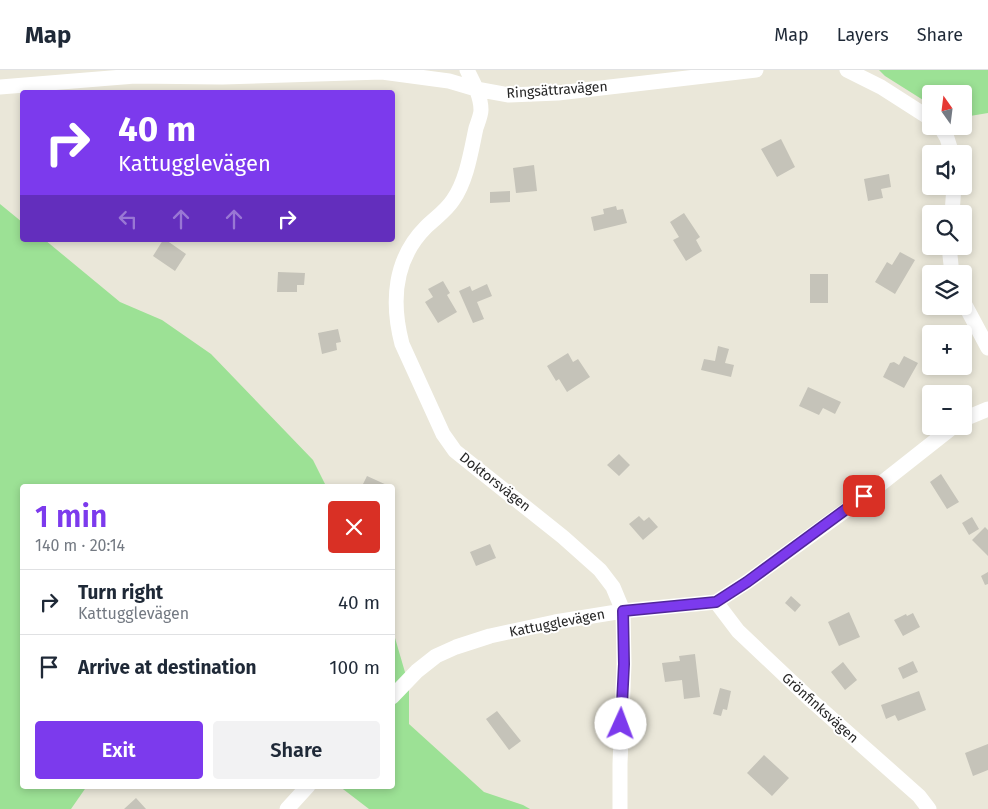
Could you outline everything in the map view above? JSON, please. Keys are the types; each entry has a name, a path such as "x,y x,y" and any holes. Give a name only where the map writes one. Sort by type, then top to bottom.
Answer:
{"street":[{"name":"Doktorsvägen","path":"467,70 476,89 481,110 458,192 453,202 426,227 411,245 401,267 396,290 397,320 402,344 443,434 456,451 584,554 613,587 623,611 624,664 620,809"},
{"name":"Ringsättravägen","path":"0,87 134,73 222,77 382,72 449,81 476,89 509,95 535,94 756,70"},
{"path":"847,70 882,87 922,113"},
{"path":"970,315 988,348"},
{"path":"972,416 988,409"},
{"name":"Kattugglevägen","path":"395,694 417,671 436,656 490,636 555,622 623,611 716,602 747,582 856,502 942,435"},
{"name":"Grönfinksvägen","path":"716,602 738,632 918,796 929,809"},
{"path":"287,809 305,789"}],"green space":[{"path":"879,70 988,70 988,113 972,116 972,85 922,85 922,99 885,76"},
{"path":"0,204 20,220 20,242 47,242 120,302 162,320 211,354 313,460 325,484 20,484 20,789 85,789 71,809 0,809"},
{"path":"395,638 409,686 409,724 484,792 530,809 369,809 343,789 395,789"}],"building":[{"path":"781,139 795,167 777,177 761,149"},
{"path":"534,165 537,191 516,193 513,168"},
{"path":"889,174 891,187 881,189 883,198 868,201 864,179"},
{"path":"510,191 510,202 490,203 490,192"},
{"path":"616,206 617,210 623,209 627,223 594,231 591,217 604,214 603,209"},
{"path":"684,213 700,237 696,240 702,251 686,261 673,240 679,237 670,222"},
{"path":"162,242 169,242 186,254 175,271 153,256"},
{"path":"900,252 915,260 895,294 875,282 887,262 892,265"},
{"path":"278,272 305,273 304,285 297,285 297,292 277,292"},
{"path":"810,274 828,274 828,303 810,303"},
{"path":"443,281 450,293 447,295 457,312 438,323 425,302 433,297 428,289"},
{"path":"487,284 492,296 477,302 484,319 473,323 459,291 470,286 472,291"},
{"path":"338,329 341,342 336,343 337,350 322,354 318,333"},
{"path":"718,346 729,349 725,363 734,365 731,377 701,370 704,359 715,361"},
{"path":"568,353 573,362 578,359 590,377 567,392 559,379 556,381 547,366"},
{"path":"904,356 918,363 904,388 883,377 890,363 894,362 899,365"},
{"path":"808,387 841,402 835,414 823,408 819,415 799,406"},
{"path":"619,454 630,465 619,476 607,465"},
{"path":"941,474 959,502 947,509 930,482"},
{"path":"367,476 385,484 363,484"},
{"path":"639,516 644,521 649,517 658,527 643,540 629,524"},
{"path":"972,517 979,529 969,535 962,523"},
{"path":"985,527 988,530 988,556 972,540"},
{"path":"490,544 496,558 476,566 470,552"},
{"path":"988,572 988,584 985,585 981,576"},
{"path":"791,596 801,605 795,612 785,603"},
{"path":"849,612 860,637 839,646 828,622"},
{"path":"913,613 920,627 903,636 894,620"},
{"path":"695,654 700,697 684,699 682,680 665,682 662,663 680,661 679,656"},
{"path":"913,661 918,672 903,679 898,668"},
{"path":"843,662 857,680 845,690 831,672"},
{"path":"720,688 731,691 727,710 723,709 721,716 713,714"},
{"path":"919,691 926,710 898,721 895,715 886,719 881,705"},
{"path":"497,711 521,741 509,750 486,719"},
{"path":"988,744 988,770 973,776 965,753"},
{"path":"764,755 789,778 772,796 747,773"},
{"path":"136,798 146,809 124,809"}],"route":[{"path":"621,724 624,664 623,611 716,602 747,582 864,496"}]}
